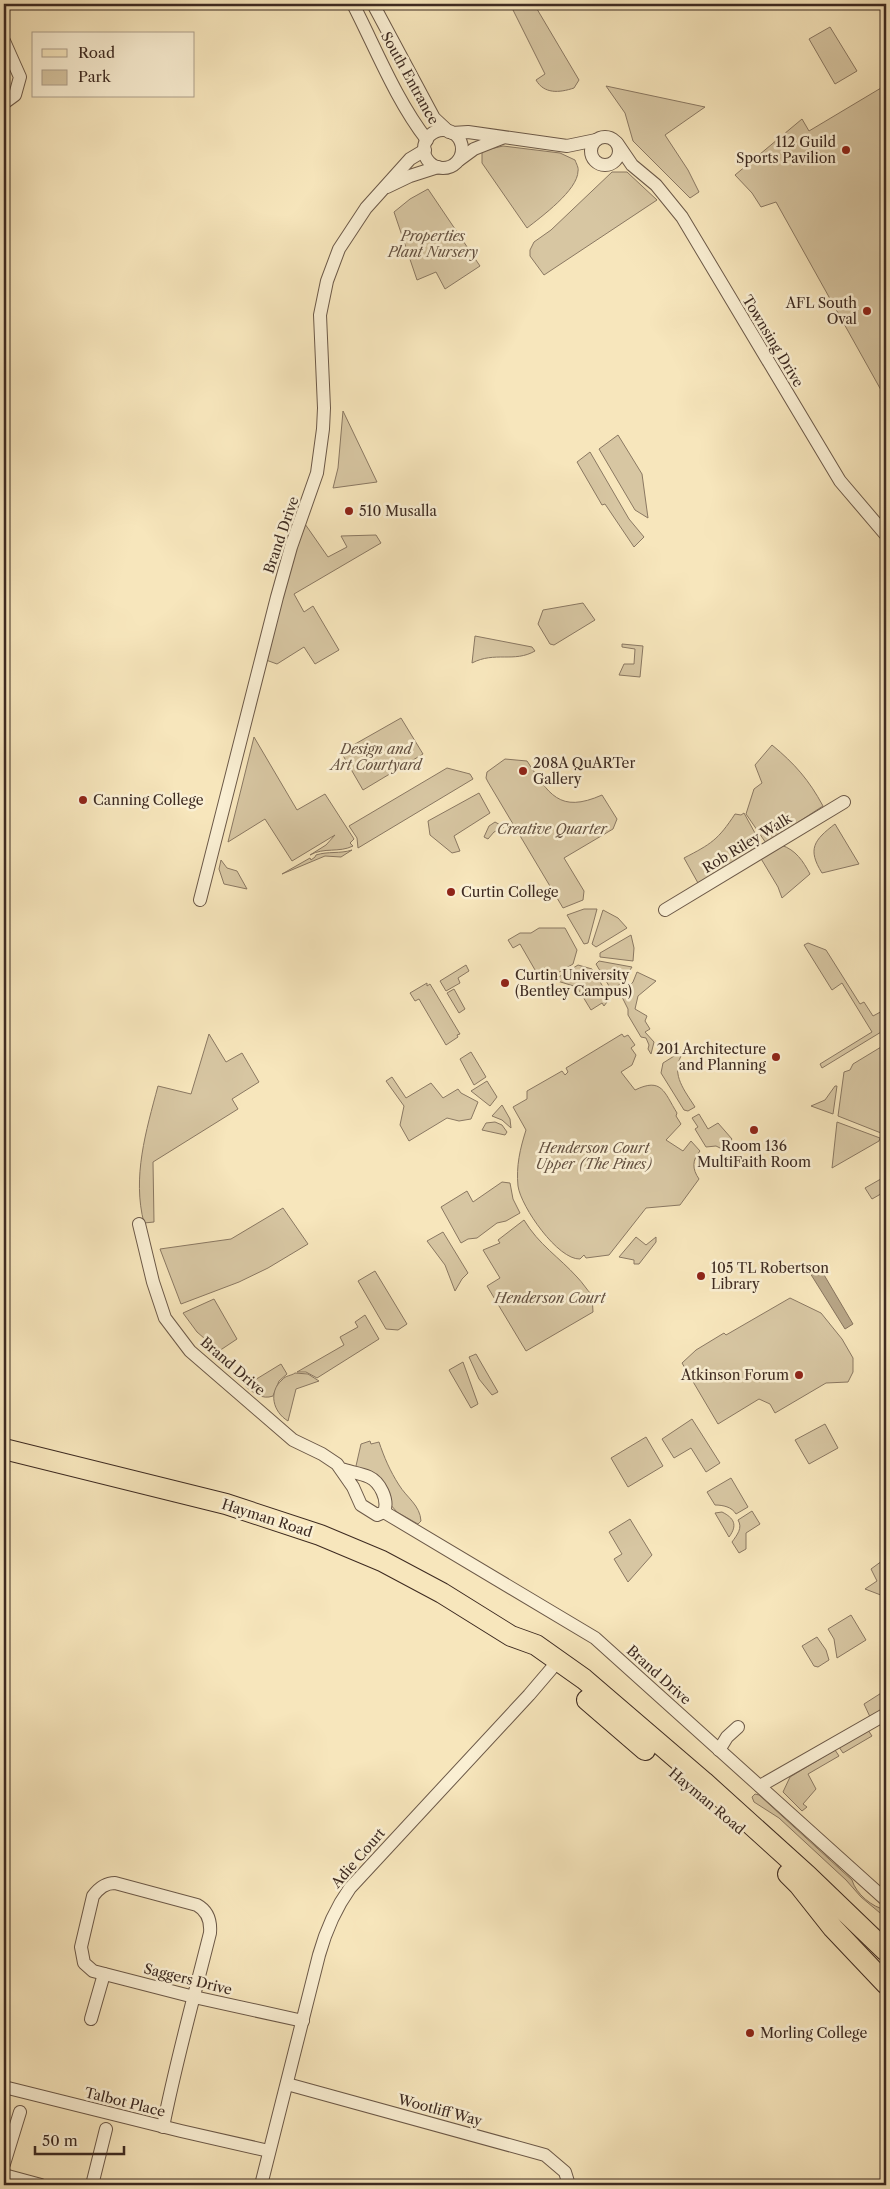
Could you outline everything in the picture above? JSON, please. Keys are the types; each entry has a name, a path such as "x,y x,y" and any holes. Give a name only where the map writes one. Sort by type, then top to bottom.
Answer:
{"main road":[{"name":"Hayman Road","path":"4,1449 226,1504 320,1535 382,1561 442,1593 511,1636 526,1656 584,1679 725,1800 886,1951"},
{"name":"Hayman Road","path":"554,1666 575,1690 752,1838 799,1885 833,1928 886,1984"}],"street":[{"name":"South Entrance","path":"353,4 426,145"},
{"name":"South Entrance","path":"373,4 434,118 450,132"},
{"path":"4,41 20,77 15,95 4,103"},
{"path":"505,137 474,149 449,167 438,168 429,161 426,145 437,132 468,132 505,137 567,146 606,137 617,144 618,156 613,163 602,166 567,146"},
{"path":"450,132 460,140 462,145 458,160"},
{"path":"593,160 590,152 596,140"},
{"name":"Townsing Drive","path":"617,144 632,166 656,185 682,216 840,481 886,535"},
{"name":"Brand Drive","path":"200,900 277,597 291,547 317,472 323,429 324,388 320,316 329,272 346,236 382,190 410,159 426,145"},
{"name":"Townsing Drive","path":"613,163 632,166"},
{"name":"Brand Drive","path":"382,190 410,176 438,168"},
{"name":"Rob Riley Walk","path":"665,910 844,802"},
{"name":"Brand Drive","path":"139,1224 153,1282 165,1318 190,1351 293,1440 330,1458 342,1469 353,1487 357,1500 366,1510 377,1515 384,1512"},
{"name":"Brand Drive","path":"342,1469 373,1480 381,1490 386,1501 384,1512"},
{"path":"353,1487 356,1480 364,1476"},
{"name":"Brand Drive","path":"384,1512 595,1638 886,1900"},
{"name":"Adie Court","path":"260,2185 324,1936 339,1903 362,1874 554,1666"},
{"path":"760,1786 886,1714"},
{"path":"719,1750 727,1737 738,1727"},
{"name":"Saggers Drive","path":"194,1997 210,1924 204,1909 197,1905 115,1882 109,1883 98,1890 93,1896 81,1947 84,1963 94,1971 194,1997 303,2021"},
{"path":"91,2019 104,1974"},
{"path":"163,2126 194,1997"},
{"name":"Wootliff Way","path":"287,2084 545,2155 565,2172 569,2185"},
{"name":"Talbot Place","path":"4,2087 269,2151"},
{"path":"4,2164 20,2112"},
{"path":"92,2185 106,2128"},
{"path":"4,2175 41,2185"}],"green space":[{"path":"510,4 534,4 579,80 574,88 552,91 539,85 536,80 545,74"},
{"path":"830,27 857,71 835,84 809,39"},
{"path":"886,85 886,399 776,202 761,207 752,193 735,175 802,119 809,131"},
{"path":"606,86 705,107 665,135 688,170 699,192 690,198 633,141 625,113"},
{"path":"503,146 560,153 575,160 578,167 576,178 566,194 527,228 482,163 482,151"},
{"path":"612,172 627,172 657,200 544,275 530,256 530,250 534,242 551,230"},
{"name":"Properties Plant Nursery","path":"428,189 480,266 445,289 436,272 417,280 394,212 410,199"},
{"path":"343,411 377,482 333,488 338,468"},
{"path":"618,435 642,474 648,518 635,510 599,449"},
{"path":"590,452 629,519 644,537 634,547 605,504 602,505 577,462"},
{"path":"305,524 328,557 347,547 341,536 376,535 381,543 294,594 304,612 313,606 339,650 315,664 304,647 277,664 266,660 282,592"},
{"path":"583,603 595,620 554,645 550,644 538,624 543,610"},
{"path":"475,636 532,647 535,651 520,656 489,658 472,663"},
{"path":"622,644 643,646 640,677 619,675 624,664 634,664 635,649 622,647"},
{"name":"Design and Art Courtyard","path":"401,718 423,754 363,790 341,752"},
{"path":"254,737 297,810 325,794 354,839 350,843 353,846 321,851 310,855 326,845 335,835 292,861 265,819 228,842"},
{"path":"772,745 801,773 823,806 766,843 746,814 754,789 762,783 755,765"},
{"name":"Creative Quarter","path":"505,759 527,761 549,791 557,798 565,801 575,802 602,795 617,819 613,829 564,858 584,891 583,900 563,908 488,782 486,778 487,772"},
{"path":"447,768 470,774 473,779 358,848 357,838 349,826"},
{"path":"479,793 490,813 454,836 460,851 452,853 430,835 428,821"},
{"path":"744,813 761,844 754,853 698,883 684,858 713,840 724,830 735,814 741,815"},
{"path":"495,822 504,827 494,832 488,839 484,837 489,826"},
{"path":"835,824 859,864 822,873 817,865 814,851 815,846 822,835"},
{"path":"781,845 798,856 810,874 782,898 778,887 760,857"},
{"path":"352,850 341,857 325,856 282,874 310,858 311,860 316,855"},
{"path":"221,860 227,868 237,871 247,889 224,884 219,869"},
{"path":"584,909 597,909 588,943 584,944 567,915"},
{"path":"603,910 618,918 627,928 596,947 592,944"},
{"path":"539,928 565,928 577,950 573,964 542,982 520,944 513,948 508,940 520,933 531,933"},
{"path":"631,935 634,948 633,961 600,957 600,953"},
{"path":"808,943 826,950 860,1004 864,1002 873,1016 886,1009 886,1029 822,1068 820,1064 872,1032 842,983 832,990 804,945"},
{"path":"599,961 632,967 622,982 612,991 596,964"},
{"path":"466,965 469,971 458,978 460,983 446,991 440,981"},
{"path":"578,965 592,969 610,998 604,1006 602,1003 591,1010 577,987 554,980"},
{"path":"637,972 656,981 638,996 635,1009 647,1016 645,1021 650,1029 645,1032 654,1042 651,1054 646,1038 641,1037 628,1015 628,1009 621,995 633,982"},
{"path":"427,983 427,986 430,984 460,1034 446,1045 419,999 415,1001 410,993"},
{"path":"454,989 465,1009 459,1013 447,993"},
{"path":"209,1034 226,1062 242,1053 259,1082 232,1099 238,1109 153,1162 154,1222 144,1223 139,1189 140,1171 145,1137 158,1086 191,1094"},
{"name":"Henderson Court Upper (The Pines)","path":"622,1034 624,1037 628,1035 635,1045 631,1048 636,1055 632,1065 621,1072 635,1090 651,1085 657,1086 665,1093 681,1124 666,1140 683,1151 691,1141 700,1151 695,1158 694,1165 699,1179 680,1205 646,1208 609,1255 586,1258 584,1255 580,1259 571,1257 561,1251 552,1242 533,1219 521,1195 518,1186 518,1165 526,1130 513,1107 527,1099 527,1091 562,1071 565,1075 568,1072 566,1068"},
{"path":"886,1044 886,1129 881,1133 838,1116 844,1072 850,1070 853,1064"},
{"path":"471,1052 486,1077 474,1085 460,1059"},
{"path":"679,1053 681,1056 678,1063 680,1083 695,1107 688,1111 684,1110 661,1073 663,1063"},
{"path":"392,1077 406,1098 431,1083 443,1098 458,1089 461,1093 478,1102 471,1119 459,1121 447,1118 409,1141 400,1125 404,1106 386,1081"},
{"path":"487,1081 497,1097 490,1106 471,1091"},
{"path":"835,1086 837,1086 833,1114 811,1106 825,1100"},
{"path":"502,1105 510,1119 511,1128 502,1120 492,1116"},
{"path":"699,1114 708,1129 718,1123 732,1139 724,1150 716,1146 706,1147 695,1129 698,1127 692,1118"},
{"path":"495,1122 502,1125 507,1132 505,1135 482,1130 486,1123"},
{"path":"837,1122 880,1138 879,1141 832,1168"},
{"path":"886,1176 886,1191 872,1199 865,1188"},
{"path":"502,1182 510,1183 513,1199 520,1213 506,1221 497,1223 477,1238 468,1239 461,1243 441,1207 467,1191 473,1202"},
{"path":"283,1208 308,1244 268,1268 239,1282 181,1304 160,1249 231,1239"},
{"name":"Henderson Court","path":"524,1220 536,1237 579,1279 592,1295 593,1312 526,1351 487,1286 500,1278 483,1250 500,1243 498,1240"},
{"path":"443,1232 468,1273 455,1291 445,1265 427,1241"},
{"path":"636,1237 646,1245 656,1237 656,1242 639,1264 634,1264 634,1260 619,1257"},
{"path":"375,1271 407,1324 398,1330 386,1329 358,1281"},
{"path":"790,1298 821,1313 842,1339 853,1358 853,1372 848,1382 826,1383 775,1413 770,1404 759,1399 718,1424 682,1363 696,1350 724,1333 726,1335"},
{"path":"214,1299 237,1339 219,1351 197,1332 183,1313"},
{"path":"365,1315 379,1339 317,1378 306,1372 297,1372 344,1345 340,1337 358,1327 355,1322"},
{"path":"476,1354 498,1392 492,1395 479,1379 469,1357"},
{"path":"463,1362 478,1404 471,1408 449,1370"},
{"path":"281,1364 287,1374 279,1381 273,1396 262,1396 245,1386"},
{"path":"295,1373 308,1374 319,1381 296,1389 288,1421 276,1407 274,1396 275,1390 282,1380"},
{"path":"692,1419 720,1463 706,1472 691,1448 674,1458 662,1439"},
{"path":"825,1424 838,1448 809,1464 795,1440"},
{"path":"646,1437 663,1466 628,1487 611,1458"},
{"path":"370,1441 371,1444 379,1442 396,1480 418,1510 421,1521 418,1524 397,1512 356,1466 361,1444"},
{"path":"731,1478 748,1507 736,1514 727,1507 715,1505 707,1492"},
{"path":"752,1511 760,1524 746,1533 746,1549 739,1553 732,1542 740,1529 738,1520"},
{"path":"722,1512 732,1519 734,1525 729,1537 715,1513"},
{"path":"630,1519 652,1555 628,1582 614,1559 622,1554 609,1532"},
{"path":"886,1558 886,1597 865,1589 877,1581 871,1569"},
{"path":"851,1615 866,1640 837,1658 834,1639 828,1629"},
{"path":"817,1637 826,1650 829,1660 818,1667 814,1666 802,1646"},
{"path":"886,1690 886,1710 871,1719 864,1704"},
{"path":"868,1730 872,1736 843,1753 839,1747"},
{"path":"835,1750 839,1756 808,1774 816,1789 803,1804 807,1807 802,1811 783,1792 790,1777"},
{"path":"755,1794 759,1795 852,1880 857,1890 865,1899 875,1906 886,1910 886,1918 861,1897 846,1880 779,1818 754,1802 752,1797"}],"shaded area":[{"path":"820,1268 853,1324 845,1329 810,1273"}],"place":[{"name":"112 Guild Sports Pavilion","path":"846,150"},
{"name":"AFL South Oval","path":"867,311"},
{"name":"510 Musalla","path":"349,511"},
{"name":"208A QuARTer Gallery","path":"523,771"},
{"name":"Canning College","path":"83,800"},
{"name":"Curtin College","path":"451,892"},
{"name":"Curtin University (Bentley Campus)","path":"505,983"},
{"name":"201 Architecture and Planning","path":"776,1057"},
{"name":"Room 136 MultiFaith Room","path":"754,1130"},
{"name":"105 TL Robertson Library","path":"701,1276"},
{"name":"Atkinson Forum","path":"799,1375"},
{"name":"Morling College","path":"750,2033"}]}
